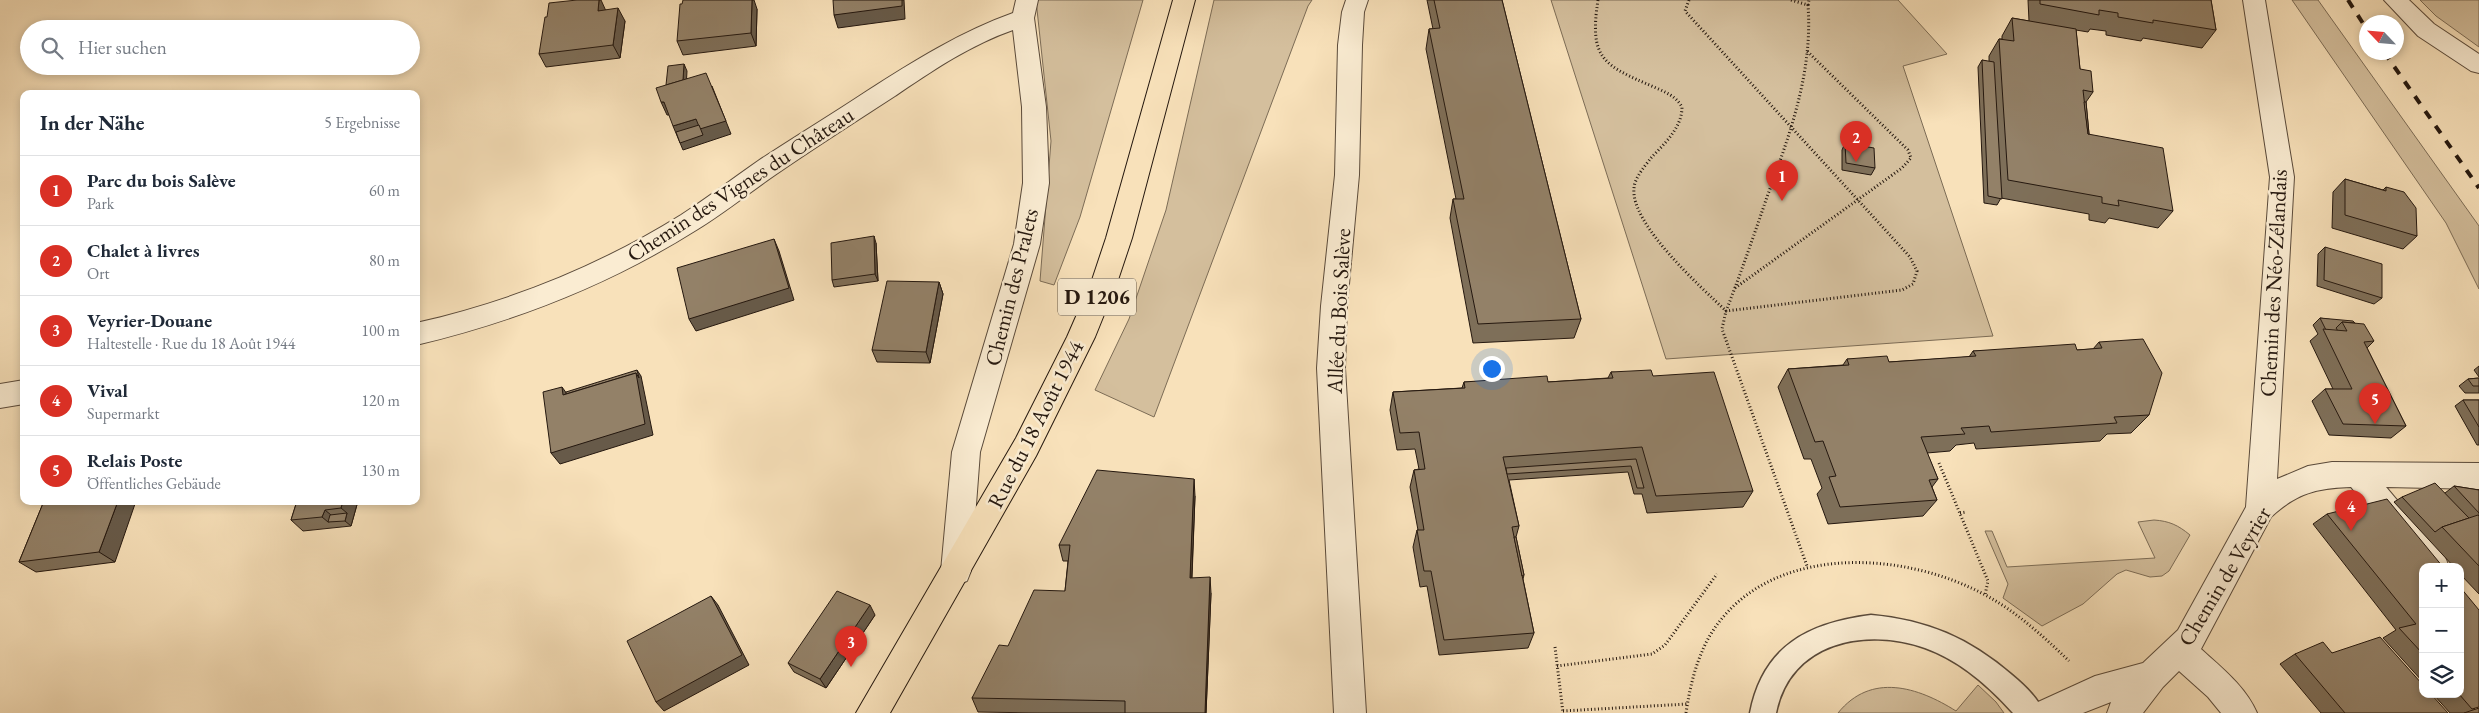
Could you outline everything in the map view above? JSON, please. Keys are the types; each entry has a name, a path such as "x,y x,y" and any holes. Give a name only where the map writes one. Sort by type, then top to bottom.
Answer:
{"main road":[{"name":"Rue du 18 Août 1944","path":"872,713 956,573 1042,418 1063,375 1105,279 1122,227 1184,0"}],"street":[{"name":"Allée du Bois Salève","path":"1350,713 1331,368 1334,306 1347,175 1350,45 1353,12 1357,0"},
{"name":"Chemin des Néo-Zélandais","path":"2254,0 2282,177 2261,508"},
{"path":"2395,0 2426,30 2479,65"},
{"name":"Chemin des Pralets","path":"956,573 966,452 1027,244 1036,183 1034,107 1025,9"},
{"name":"Chemin des Vignes du Château","path":"420,333 464,323 552,294 624,259 689,222 768,167 934,59 1025,9"},
{"path":"0,396 20,393"},
{"path":"2358,474 2431,563"},
{"name":"Chemin de Veyrier","path":"2124,713 2152,676 2180,651 2206,613 2261,508 2277,493 2290,485 2332,475 2479,476"},
{"path":"2180,651 2219,686 2241,713"},
{"name":"Chemin de Veyrier","path":"2049,713 2095,691 2152,676"}],"lane":[{"path":"1763,713 1768,690 1777,674 1803,647 1838,631 1878,627 1922,634 1965,653 2004,682 2031,713"}],"path":[{"path":"1598,0 1592,32 1599,54 1613,68 1672,96 1682,107 1678,124 1636,181 1634,196 1636,206 1652,232 1681,267 1726,311"},
{"path":"1689,0 1685,11 1910,257 1917,271 1913,284 1902,290 1726,311"},
{"path":"1791,0 1808,5"},
{"path":"1807,566 1722,330 1726,311 1792,130 1807,51 1810,20 1809,0"},
{"path":"1735,288 1909,162 1911,155 1807,51"},
{"path":"1939,463 1988,580 1985,595"},
{"path":"1960,513 1966,512"},
{"path":"1557,666 1652,654 1665,645 1717,574"},
{"path":"1555,646 1563,712 1687,704"}],"shaded area":[{"path":"1036,0 1143,0 1080,217 1054,285 1040,281 1051,141"},
{"path":"1214,0 1312,0 1308,6 1154,417 1095,390 1129,319 1166,210"},
{"path":"1551,0 1898,0 1947,54 1903,66 1993,336 1666,359"},
{"path":"2292,0 2318,0 2479,226 2479,289 2446,223"},
{"path":"2420,0 2479,0 2479,47 2436,16"},
{"path":"2154,520 2173,524 2190,535 2169,571 2162,576 2150,577 2126,570 2117,574 2083,604 2042,626 2003,598 2008,584 1985,531 1992,531 2007,567 2155,558 2138,522"},
{"path":"1978,685 1996,702 2004,713 1838,713 1851,700 1865,692 1880,688 1911,690 1926,695 1956,711"}],"building":[{"path":"599,0 598,11 618,8 613,45 539,54 549,3"},
{"path":"683,0 752,0 751,33 677,41 680,4 682,4"},
{"path":"833,0 902,0 902,6 834,15"},
{"path":"1434,0 1502,0 1581,319 1478,324 1453,199 1464,199 1429,29 1440,28"},
{"path":"2040,0 2211,0 2216,30 2153,20 2153,23 2118,17 2118,13 2099,10 2099,15 2040,4"},
{"path":"2012,18 2076,29 2080,69 2091,71 2093,92 2083,90 2088,134 2163,148 2173,211 2118,200 2119,206 2102,203 2102,197 2008,180 1999,39 2014,41"},
{"path":"1982,60 1994,62 2002,199 1988,196"},
{"path":"684,64 683,80 666,85 668,66"},
{"path":"706,73 726,121 700,129 696,119 673,126 664,102 661,102 656,88"},
{"path":"2084,102 2086,102 2089,134 2088,134"},
{"path":"699,125 703,135 680,143 676,132"},
{"path":"1845,143 1874,148 1875,168 1846,163"},
{"path":"2345,179 2386,191 2386,187 2404,192 2416,208 2417,236 2345,215"},
{"path":"874,236 875,274 832,280 831,243"},
{"path":"774,239 789,288 689,319 677,268"},
{"path":"2325,247 2382,264 2382,298 2324,280"},
{"path":"887,281 939,282 926,352 872,350"},
{"path":"2320,318 2353,321 2355,323 2342,322 2336,328 2338,331 2326,330"},
{"path":"2342,322 2364,324 2374,341 2364,342 2406,426 2343,424 2325,389 2352,389 2323,329 2347,331"},
{"path":"2143,339 2162,373 2149,415 2114,417 2117,423 1991,432 1989,426 1961,428 1965,434 1921,437 1938,479 1929,480 1937,500 1840,507 1829,477 1836,476 1823,441 1815,442 1788,369 1849,365 1847,359 1887,356 1889,362 1976,356 1973,351 2075,344 2077,350 2102,348 2099,342"},
{"path":"637,370 639,378 636,373 566,394 566,392"},
{"path":"1651,370 1653,376 1714,372 1753,491 1656,496 1642,447 1503,457 1519,526 1512,527 1534,633 1444,640 1431,571 1424,571 1417,530 1424,530 1414,470 1425,469 1419,432 1400,433 1393,392 1465,388 1464,382 1547,376 1548,382 1613,378 1611,372"},
{"path":"636,373 645,424 551,453 543,392 562,387 563,395"},
{"path":"2479,378 2479,386 2473,386 2468,379"},
{"path":"2463,400 2479,400 2479,427"},
{"path":"1636,459 1644,488 1637,488 1631,466 1507,474 1506,468"},
{"path":"1097,470 1194,479 1190,578 1210,577 1205,713 1125,713 1125,701 972,698 999,645 1008,646 1034,590 1065,591 1070,545 1059,545"},
{"path":"2435,483 2469,518 2442,527 2435,532 2402,497"},
{"path":"2454,486 2479,490 2479,513"},
{"path":"2387,499 2440,563 2419,563 2419,650 2399,628 2416,624 2327,514"},
{"path":"42,505 117,505 99,552 19,562"},
{"path":"296,505 342,505 341,508 325,510 322,517 291,520"},
{"path":"347,513 345,521 328,522 330,515"},
{"path":"2479,516 2479,566 2442,527"},
{"path":"1514,537 1516,537 1524,575 1522,576"},
{"path":"837,591 870,605 820,679 788,663"},
{"path":"2464,592 2479,610 2479,707 2472,709 2462,698 2464,698"},
{"path":"711,596 742,655 656,702 627,641"},
{"path":"2380,637 2419,681 2419,698 2435,698 2448,713 2345,713 2295,654 2323,642 2332,653"},
{"path":"2479,708 2479,713 2464,713"}],"railway":[{"path":"2348,0 2359,17"},
{"path":"2390,60 2479,188"}],"place":[{"name":"Chalet à livres","path":"1856,162"},
{"name":"Parc du bois Salève","path":"1782,201"},
{"name":"Relais Poste","path":"2375,424"},
{"name":"Vival","path":"2351,531"},
{"name":"Veyrier-Douane","path":"851,667"}]}
